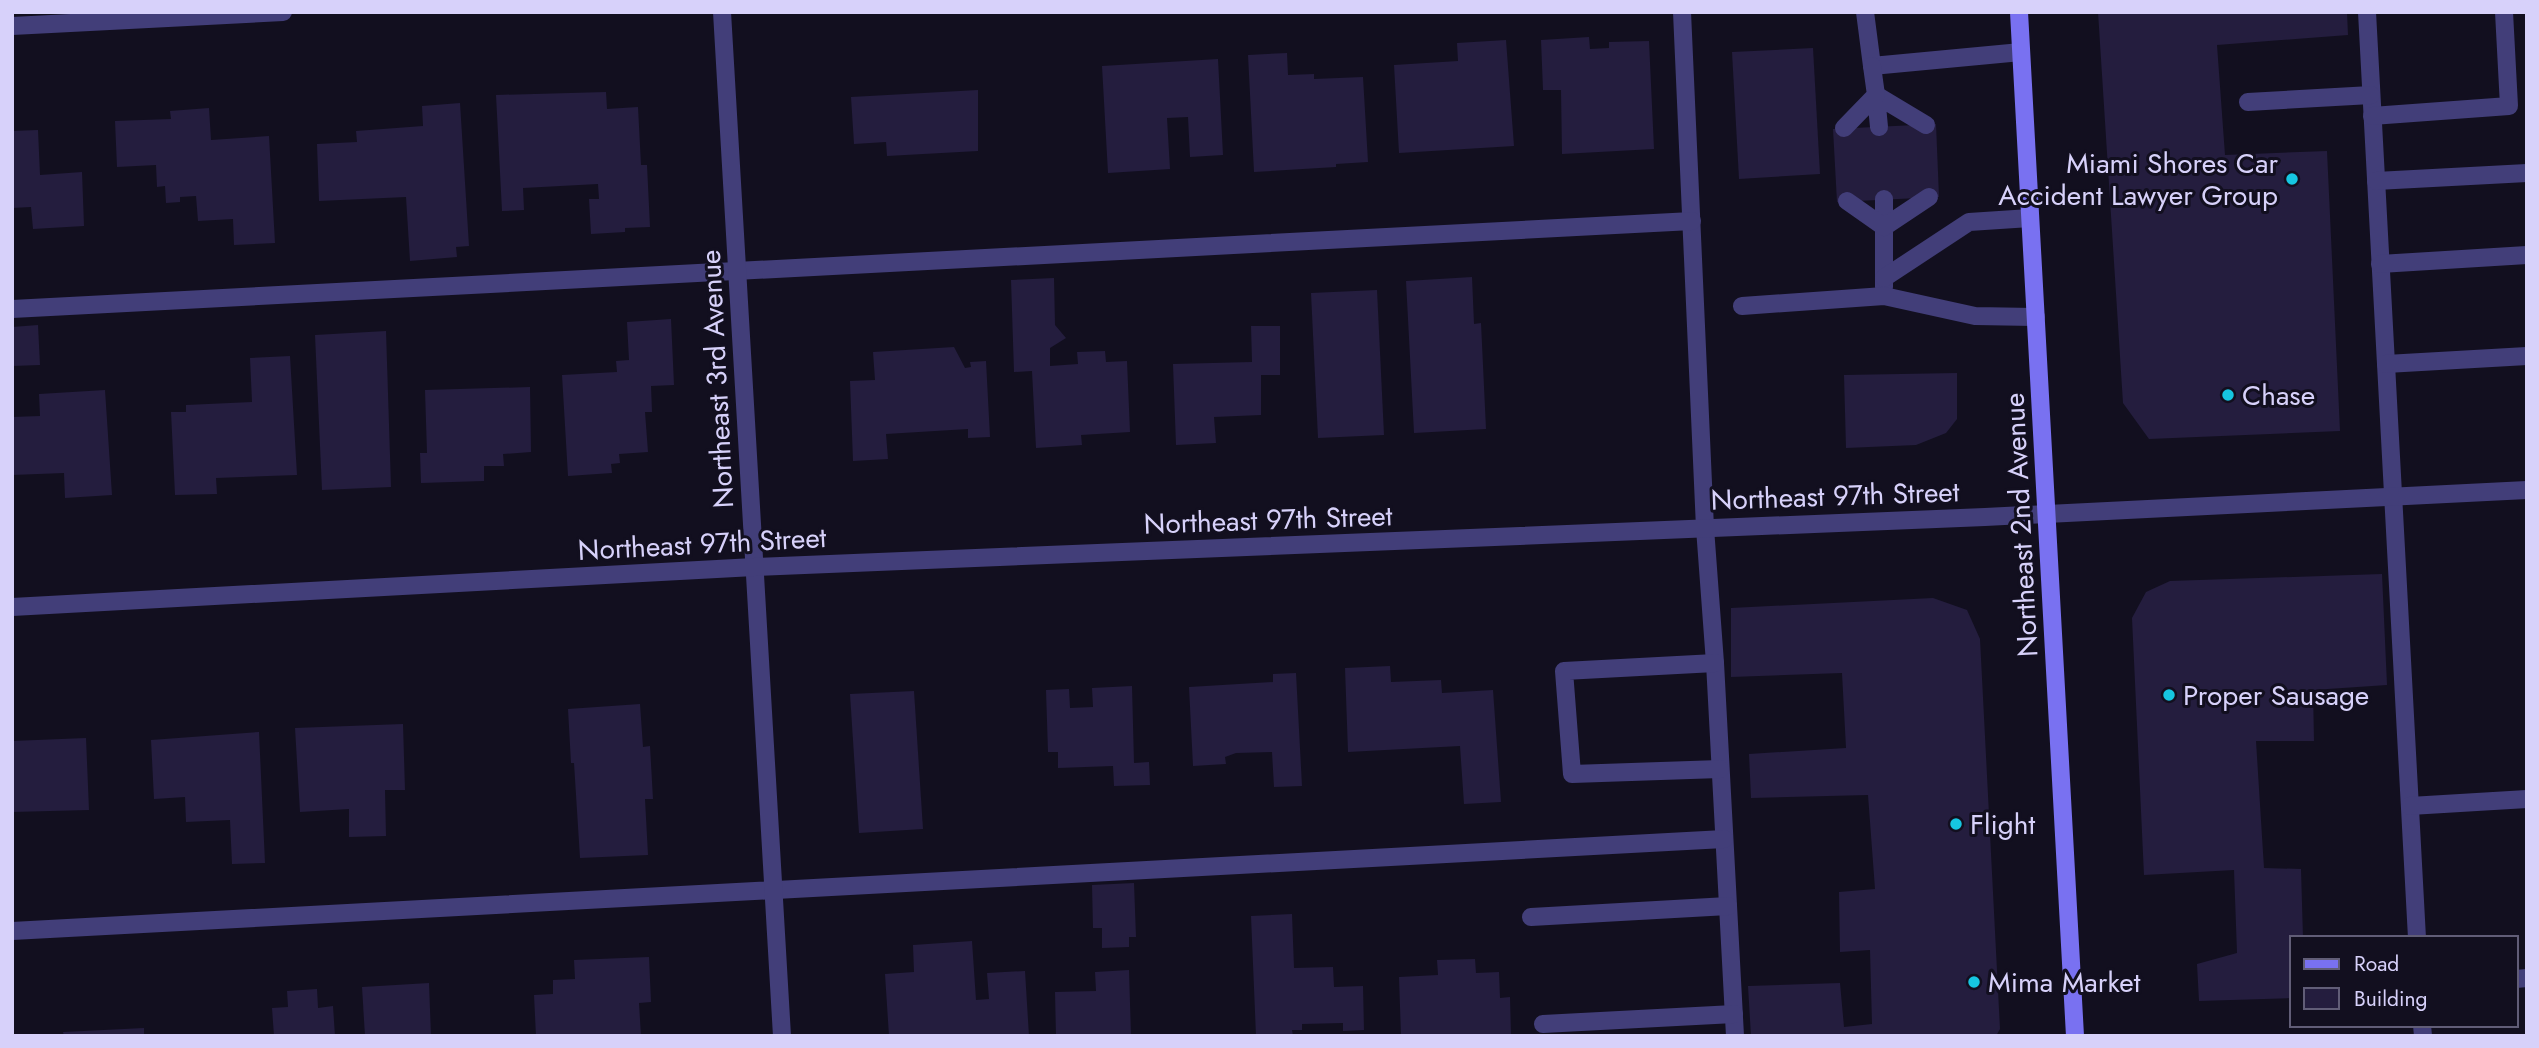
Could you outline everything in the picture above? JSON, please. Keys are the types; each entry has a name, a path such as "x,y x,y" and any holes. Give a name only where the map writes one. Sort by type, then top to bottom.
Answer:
{"main road":[{"name":"Northeast 2nd Avenue","path":"2019,12 2075,1036"}],"street":[{"path":"12,26 283,12"},
{"name":"Northeast 3rd Avenue","path":"722,12 782,1036"},
{"path":"1682,12 1705,528 1735,1036"},
{"path":"1865,12 1879,127"},
{"path":"2367,12 2417,936"},
{"path":"2372,116 2509,106 2504,12"},
{"path":"1872,66 2021,52"},
{"path":"1876,95 1926,125"},
{"path":"1844,128 1876,95"},
{"path":"2248,102 2371,95"},
{"path":"2376,181 2527,173"},
{"path":"1884,227 1929,197"},
{"path":"1884,199 1884,287"},
{"path":"1847,201 1884,227"},
{"path":"1884,287 1969,222 2030,218"},
{"path":"12,309 1692,221"},
{"path":"2380,264 2527,255"},
{"path":"1742,306 1884,287 1975,316 2036,317"},
{"path":"2386,364 2527,356"},
{"name":"Northeast 97th Street","path":"12,607 754,567 2047,514 2527,490"},
{"path":"1715,663 1564,671 1573,774 1720,769"},
{"path":"2410,806 2527,799"},
{"path":"12,931 1724,839"},
{"path":"1531,917 1728,906"},
{"path":"1543,1024 1734,1014"}],"building":[{"path":"2098,12 2347,12 2348,35 2217,45 2225,155 2327,151 2340,431 2149,439 2123,403"},
{"path":"1589,37 1590,49 1609,48 1609,42 1649,41 1654,149 1562,154 1561,90 1543,90 1541,40"},
{"path":"1506,40 1514,146 1399,153 1394,65 1458,61 1457,43"},
{"path":"1813,48 1820,174 1739,179 1732,52"},
{"path":"1287,53 1288,75 1314,74 1314,79 1363,77 1368,162 1336,164 1336,167 1254,172 1248,55"},
{"path":"1218,59 1223,155 1190,157 1188,117 1167,118 1170,169 1108,173 1102,66"},
{"path":"978,90 978,151 887,156 886,142 854,144 851,97"},
{"path":"606,92 607,109 638,107 641,165 647,165 650,227 591,234 589,199 599,199 598,184 523,188 524,210 502,211 496,95"},
{"path":"460,103 469,246 456,247 457,257 410,261 406,197 319,201 317,144 357,142 356,131 423,126 422,106"},
{"path":"209,108 211,140 269,136 275,243 234,245 233,219 198,221 196,196 180,197 180,202 166,203 165,186 157,187 156,165 117,167 115,121 171,119 170,111"},
{"path":"1936,124 1939,197 1837,202 1833,129"},
{"path":"38,130 40,175 82,172 84,226 33,229 31,207 12,208 12,131"},
{"path":"1472,277 1474,324 1481,323 1486,429 1414,433 1406,281"},
{"path":"1054,278 1055,325 1066,338 1050,348 1050,366 1078,364 1077,352 1105,351 1106,362 1127,361 1130,432 1081,435 1082,445 1036,448 1032,371 1014,372 1011,280"},
{"path":"1377,290 1384,435 1318,438 1311,293"},
{"path":"671,319 674,385 651,386 652,412 645,412 648,452 619,454 620,463 611,464 612,473 568,476 562,375 617,372 616,361 629,360 627,322"},
{"path":"38,325 40,365 12,366 12,327"},
{"path":"1251,326 1280,326 1280,375 1261,375 1261,415 1214,417 1216,443 1176,445 1173,364 1252,362"},
{"path":"386,331 391,487 322,490 315,335"},
{"path":"954,347 965,368 971,367 970,362 986,361 990,437 968,438 968,429 886,434 888,459 853,461 850,381 875,380 873,352"},
{"path":"290,356 297,475 216,478 217,494 175,495 171,412 186,412 186,405 252,402 250,358"},
{"path":"1957,373 1957,419 1946,433 1916,445 1846,448 1844,375"},
{"path":"530,387 531,452 503,454 504,466 484,466 484,481 421,483 420,453 427,453 425,390"},
{"path":"105,390 112,495 65,498 64,473 12,475 12,417 40,416 39,394"},
{"path":"2382,574 2387,685 2313,690 2314,741 2256,741 2264,868 2301,869 2303,936 2290,936 2290,998 2199,1001 2197,964 2237,953 2234,870 2144,875 2132,618 2146,592 2170,581"},
{"path":"1933,598 1967,610 1980,639 2000,1029 1996,1036 1751,1036 1748,986 1840,983 1844,1027 1872,1024 1870,950 1840,952 1839,892 1875,889 1868,795 1751,798 1749,754 1846,748 1842,673 1731,677 1731,608"},
{"path":"1390,666 1391,682 1441,680 1442,693 1493,690 1501,802 1464,804 1460,746 1348,752 1345,668"},
{"path":"1296,673 1302,786 1274,787 1272,752 1236,753 1225,757 1226,764 1193,766 1189,687 1273,682 1273,674"},
{"path":"1132,686 1134,763 1149,762 1150,785 1114,786 1113,766 1058,768 1058,752 1048,752 1046,690 1069,689 1070,708 1093,707 1092,688"},
{"path":"914,691 923,829 859,833 850,694"},
{"path":"640,704 643,747 650,746 653,799 645,799 648,855 580,858 568,709"},
{"path":"403,724 405,790 385,790 386,836 349,837 349,809 300,812 295,728"},
{"path":"259,732 265,863 232,864 230,820 186,822 185,797 154,799 151,740"},
{"path":"86,738 89,810 12,812 12,741"},
{"path":"1134,883 1136,937 1129,937 1129,947 1102,948 1102,928 1093,928 1092,885"},
{"path":"1292,914 1294,968 1333,967 1334,987 1363,986 1364,1030 1343,1031 1343,1023 1302,1024 1302,1030 1292,1030 1293,1036 1256,1036 1251,916"},
{"path":"972,941 976,1000 989,999 987,973 1025,971 1029,1036 889,1036 885,974 914,972 913,945"},
{"path":"649,957 651,1002 639,1003 641,1036 536,1036 534,995 553,994 553,980 575,979 574,960"},
{"path":"1475,959 1476,973 1499,972 1500,998 1510,997 1511,1036 1401,1036 1399,977 1438,975 1437,960"},
{"path":"1129,970 1131,1036 1056,1036 1055,992 1096,991 1095,972"},
{"path":"429,983 431,1036 365,1036 362,987"},
{"path":"317,989 318,1008 333,1006 335,1036 274,1036 272,1008 288,1007 287,991"},
{"path":"144,1028 144,1036 64,1036 63,1032"}],"place":[{"name":"Miami Shores Car Accident Lawyer Group","path":"2292,179"},
{"name":"Chase","path":"2228,395"},
{"name":"Proper Sausage","path":"2169,695"},
{"name":"Flight","path":"1956,824"},
{"name":"Mima Market","path":"1974,982"}]}
